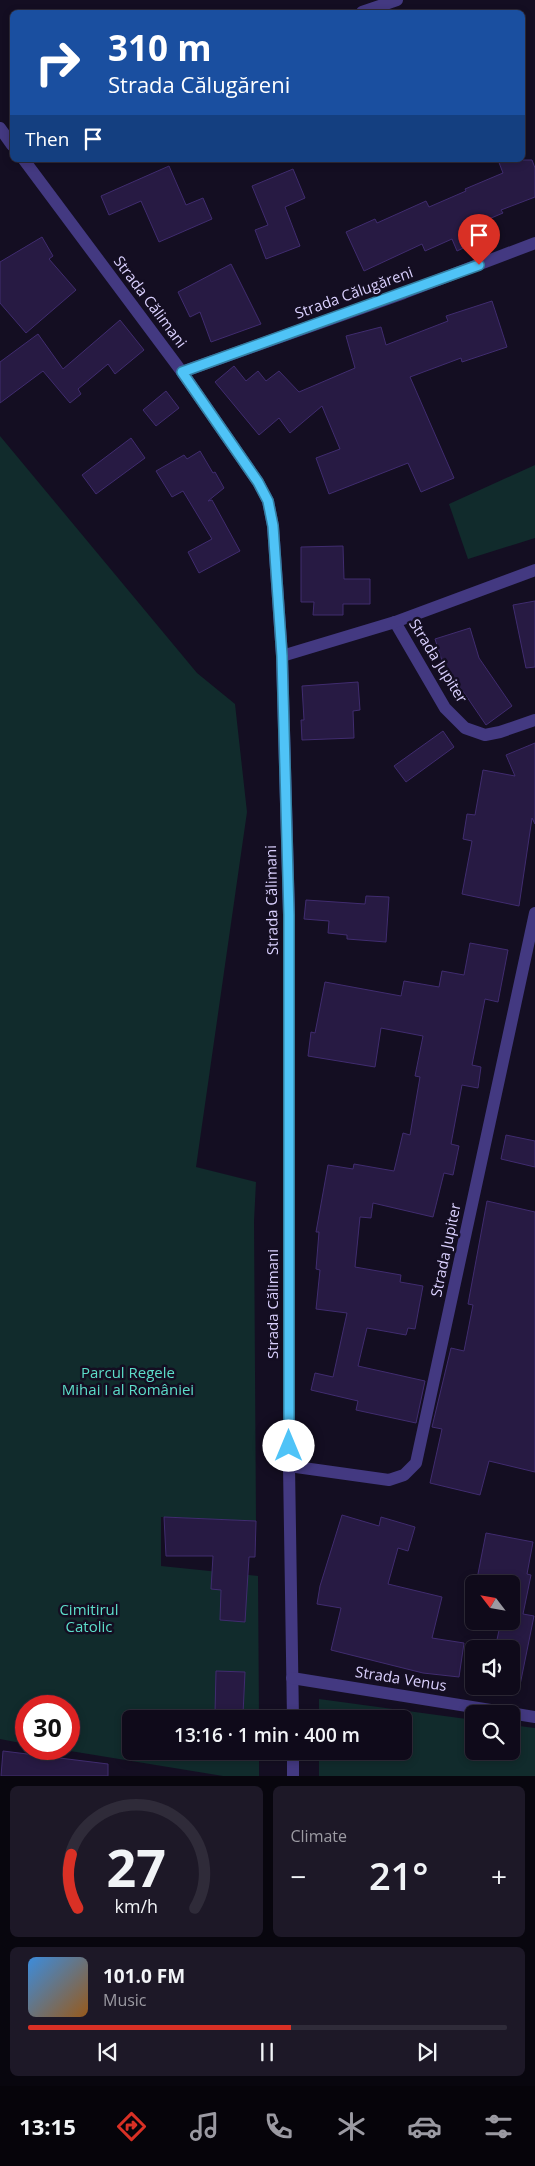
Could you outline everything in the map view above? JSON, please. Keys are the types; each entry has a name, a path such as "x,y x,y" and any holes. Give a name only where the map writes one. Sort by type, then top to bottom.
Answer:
{"street":[{"path":"368,10 397,0"},
{"path":"0,128 10,142"},
{"name":"Strada Călimani","path":"25,162 182,372 258,482 268,501 273,526 282,656 289,915 289,1466 293,1710"},
{"name":"Strada Călugăreni","path":"182,372 404,293 535,243"},
{"name":"Strada Jupiter","path":"282,656 395,622 535,570"},
{"name":"Strada Jupiter","path":"395,622 445,708 465,728 485,735 535,720"},
{"name":"Strada Jupiter","path":"289,1466 389,1480 404,1475 416,1463 535,913"},
{"name":"Strada Venus","path":"292,1678 535,1717"},
{"path":"293,1760 293,1776"}],"green space":[{"name":"Parcul Regele Mihai I al României","path":"0,436 197,673 235,704 247,812 196,1167 256,1182 254,1221 256,1521 161,1517 161,1566 258,1576 259,1710 122,1710 122,1759 80,1753 80,1695 15,1695 15,1742 0,1739"},
{"path":"535,465 535,538 468,559 449,504"},
{"path":"319,1699 400,1710 319,1710"},
{"path":"412,1712 465,1719 465,1760 520,1760 520,1726 535,1728 535,1776 319,1776 319,1760 412,1760"},
{"name":"Parcul Regele Mihai I al României","path":"125,1760 259,1760 259,1776 223,1776"}],"building":[{"path":"525,160 532,160 535,168 535,197 501,210 503,213 470,227 476,242 457,251 452,239 425,251 422,244 364,271 346,232 375,219 377,223 426,201 429,207 503,173 499,162 525,162"},
{"path":"169,166 186,205 203,198 212,219 159,242 141,201 109,215 101,196"},
{"path":"293,169 305,198 285,207 300,246 266,259 255,230 268,225 252,186"},
{"path":"42,237 53,256 49,259 76,290 26,333 0,303 0,262"},
{"path":"231,264 261,324 211,342 200,312 190,317 178,292"},
{"path":"492,301 507,347 462,362 461,358 410,377 454,478 421,492 408,463 329,494 316,458 340,449 322,406 290,433 279,418 259,435 215,382 234,366 246,381 258,371 266,381 279,371 299,392 355,368 346,336 381,327 386,345 448,321 446,316"},
{"path":"120,320 144,350 115,374 108,364 78,389 81,394 70,403 43,371 0,403 0,362 38,334 63,369"},
{"path":"166,391 179,408 156,426 143,410"},
{"path":"131,438 145,458 96,494 82,475"},
{"path":"200,451 224,488 208,501 212,500 240,551 199,573 188,552 212,539 183,491 172,497 156,471 184,455 187,459"},
{"path":"343,546 344,579 370,579 370,604 343,604 343,615 313,615 314,602 301,602 301,547"},
{"path":"535,601 535,667 526,668 513,605"},
{"path":"470,628 479,658 512,706 486,725 452,675 447,676 435,639"},
{"path":"358,682 360,710 353,711 354,738 302,740 301,720 304,720 302,686"},
{"path":"443,731 454,747 406,782 394,766"},
{"path":"535,743 535,824 532,818 519,906 462,894 472,841 463,839 467,814 475,815 483,770 515,776 506,755"},
{"path":"366,896 389,897 386,942 347,939 347,935 328,933 329,921 304,919 306,900 365,904"},
{"path":"470,943 508,950 498,1002 485,999 472,1065 481,1067 478,1088 462,1085 451,1144 459,1146 453,1175 444,1173 433,1217 373,1203 371,1218 360,1217 355,1267 401,1275 400,1282 423,1286 415,1329 408,1328 406,1335 367,1328 358,1366 425,1381 416,1423 356,1410 358,1401 311,1390 315,1373 333,1377 347,1313 316,1309 320,1270 316,1269 319,1232 316,1232 328,1165 353,1169 354,1164 394,1171 403,1133 410,1135 420,1077 415,1076 423,1036 381,1028 375,1067 308,1056 311,1032 315,1033 325,982 401,996 404,981 439,987 442,971 464,975"},
{"path":"506,1135 535,1141 535,1167 501,1159"},
{"path":"487,1201 535,1212 535,1472 489,1461 480,1495 430,1483 442,1429 432,1427 451,1348 464,1351 473,1305 468,1304"},
{"path":"342,1515 379,1526 381,1517 415,1527 408,1551 398,1548 388,1584 442,1597 432,1638 464,1643 459,1677 423,1673 331,1650 341,1608 317,1604 320,1586"},
{"path":"164,1517 256,1521 255,1557 249,1557 245,1622 220,1620 221,1590 211,1589 213,1556 166,1556"},
{"path":"486,1533 533,1542 527,1574 531,1575 523,1614 534,1616 520,1685 520,1640 497,1640 499,1630 520,1630 520,1575 478,1575"},
{"path":"216,1671 245,1672 243,1710 215,1710"},
{"path":"3,1751 15,1752 15,1760 76,1760 108,1764 108,1776 1,1776"}],"route":[{"path":"289,1446 289,915 282,656 273,526 268,501 258,482 182,372 479,265"}],"park label":[{"name":"Cimitirul Catolic","path":"89,1618"}]}
